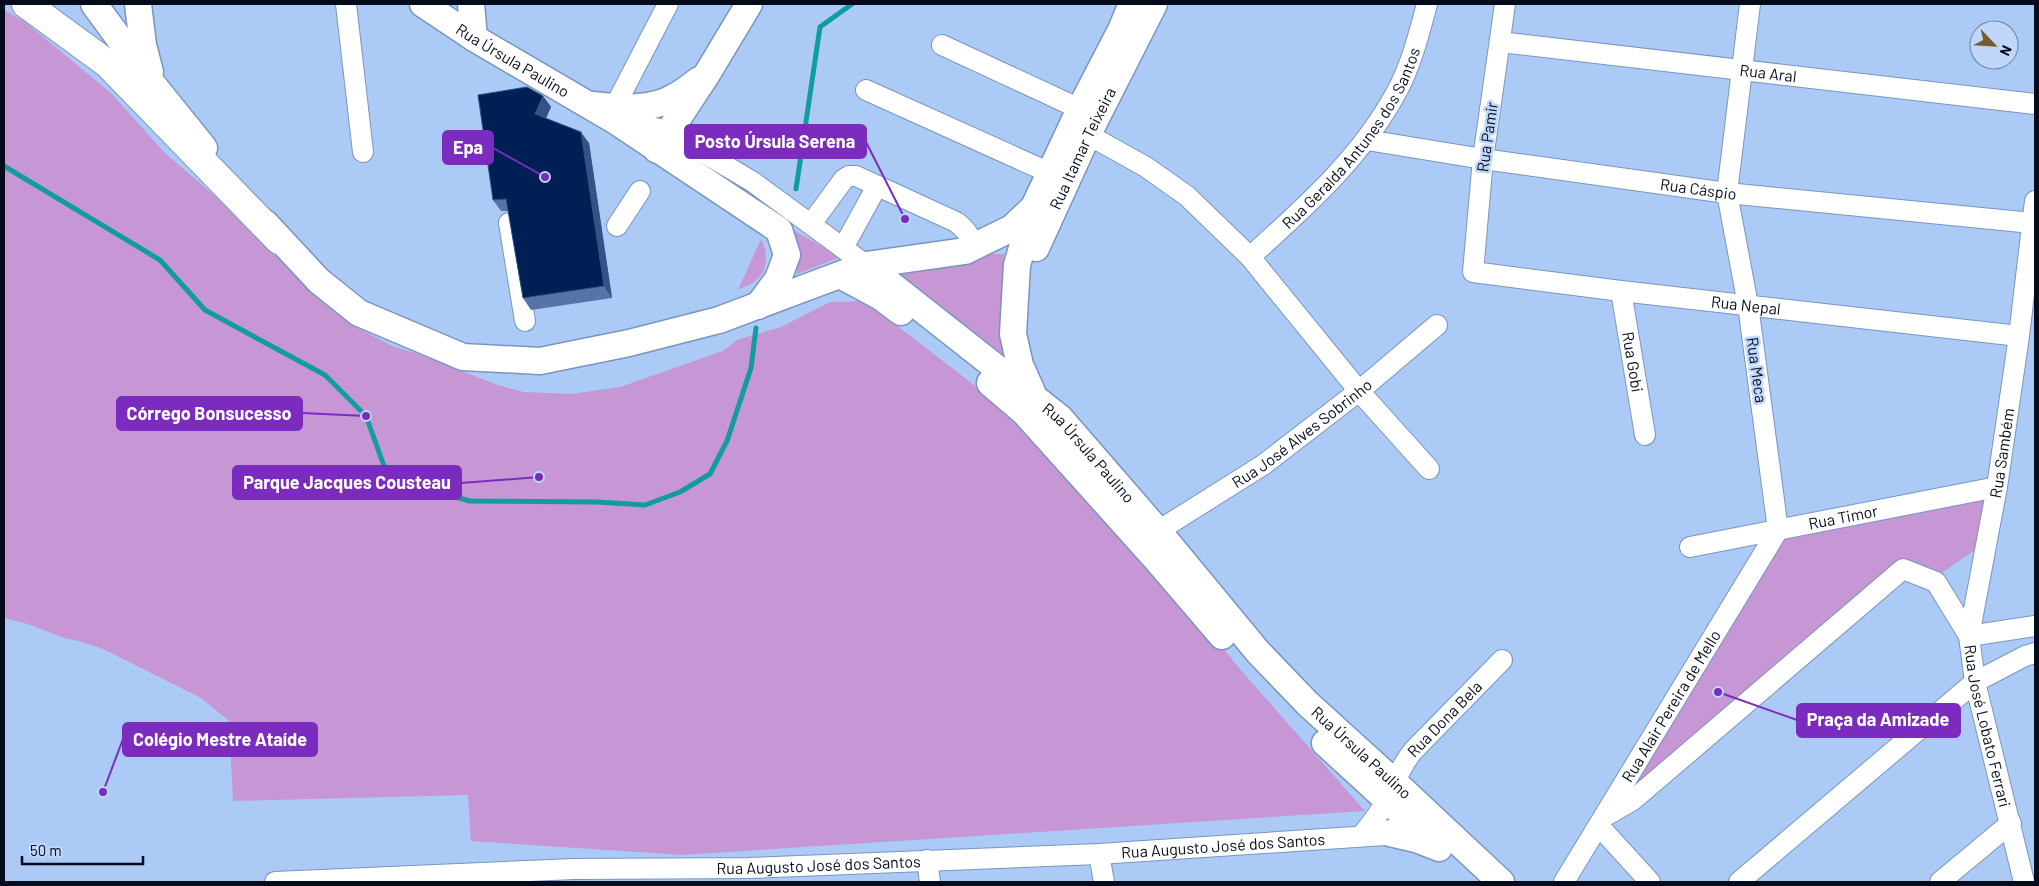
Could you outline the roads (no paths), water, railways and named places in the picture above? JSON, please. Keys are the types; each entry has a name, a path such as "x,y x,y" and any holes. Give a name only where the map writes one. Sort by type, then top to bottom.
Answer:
{"highway":[{"path":"26,4 108,64 279,240"}],"main road":[{"name":"Rua Itamar Teixeira","path":"94,4 154,86 279,240 319,281 359,313 463,357 540,361 629,344 719,320 866,265 975,248 1012,228 1034,207"},
{"path":"138,4 143,45 154,86"},
{"name":"Rua Úrsula Paulino","path":"424,4 474,38 663,141 778,230 787,255 778,279 758,306"},
{"path":"471,4 474,38"},
{"path":"663,141 707,74 749,4"},
{"name":"Rua Itamar Teixeira","path":"1015,294 1080,123 1132,4"},
{"name":"Rua Itamar Teixeira","path":"1033,396 1020,365 1013,334 1017,265 1034,207 1050,173 1154,4"},
{"path":"603,109 657,104 675,97 707,74"},
{"name":"Rua Úrsula Paulino","path":"866,265 1060,418 1158,531 1258,652 1390,791 1409,822 1475,882"},
{"name":"Rua Úrsula Paulino","path":"840,275 880,297 916,322 1024,412 1250,668 1288,708 1390,791"},
{"name":"Rua Úrsula Paulino","path":"1409,822 1501,882"}],"street":[{"path":"346,4 363,152"},
{"path":"603,109 668,4"},
{"name":"Rua Geralda Antunes dos Santos","path":"1250,257 1322,192 1367,140 1397,92 1418,40 1428,4"},
{"name":"Rua Pamir","path":"1473,272 1483,159 1505,4"},
{"name":"Rua Meca","path":"1750,4 1727,193 1748,306 1778,530"},
{"name":"Rua Aral","path":"1500,42 2035,104"},
{"path":"942,45 1080,123 1187,196 1250,257 1359,392 1429,469"},
{"path":"866,90 1050,173"},
{"name":"Rua Cáspio","path":"1367,140 1483,159 1727,193 2032,223"},
{"name":"Rua Úrsula Paulino","path":"663,141 753,182 866,265"},
{"path":"811,224 844,179 849,176 856,176 964,228 975,248"},
{"path":"843,248 877,186"},
{"path":"617,226 640,191"},
{"name":"Rua Sambém","path":"1969,636 1996,487 2019,336 2035,202"},
{"path":"509,222 525,320"},
{"name":"Rua Nepal","path":"1473,272 1748,306 2019,336"},
{"name":"Rua Gobi","path":"1621,291 1645,435"},
{"name":"Rua José Alves Sobrinho","path":"1158,531 1264,465 1359,392 1437,325"},
{"name":"Rua Timor","path":"1690,547 1996,487"},
{"name":"Rua Alair Pereira de Mello","path":"1564,882 1778,530"},
{"name":"Rua José Lobato Ferrari","path":"1602,821 1633,800 1903,570 1936,582 1969,636 1976,682 2024,882"},
{"path":"1969,636 2035,626"},
{"path":"1739,882 1976,682 2025,656 2035,653"},
{"name":"Rua Dona Bela","path":"1390,791 1401,767 1413,751 1502,660"},
{"path":"1361,836 1390,791"},
{"path":"1602,821 1650,882"},
{"name":"Rua Augusto José dos Santos","path":"275,882 575,875 751,875 927,860 1099,854 1361,836 1409,822"},
{"path":"1940,882 2011,823"},
{"path":"1099,854 1104,882"},
{"path":"927,860 930,882"}],"waterway":[{"path":"796,189 820,27 852,4"},
{"path":"4,166 160,260 205,310 325,375 366,416 384,466 441,493 470,501 597,502 645,505 680,492 710,474 727,441 751,368 756,328"}],"place":[{"name":"Epa","path":"545,177"},
{"name":"Posto Úrsula Serena","path":"905,219"},
{"name":"Córrego Bonsucesso","path":"366,416"},
{"name":"Parque Jacques Cousteau","path":"539,477"},
{"name":"Praça da Amizade","path":"1718,692"},
{"name":"Colégio Mestre Ataíde","path":"103,792"}]}
